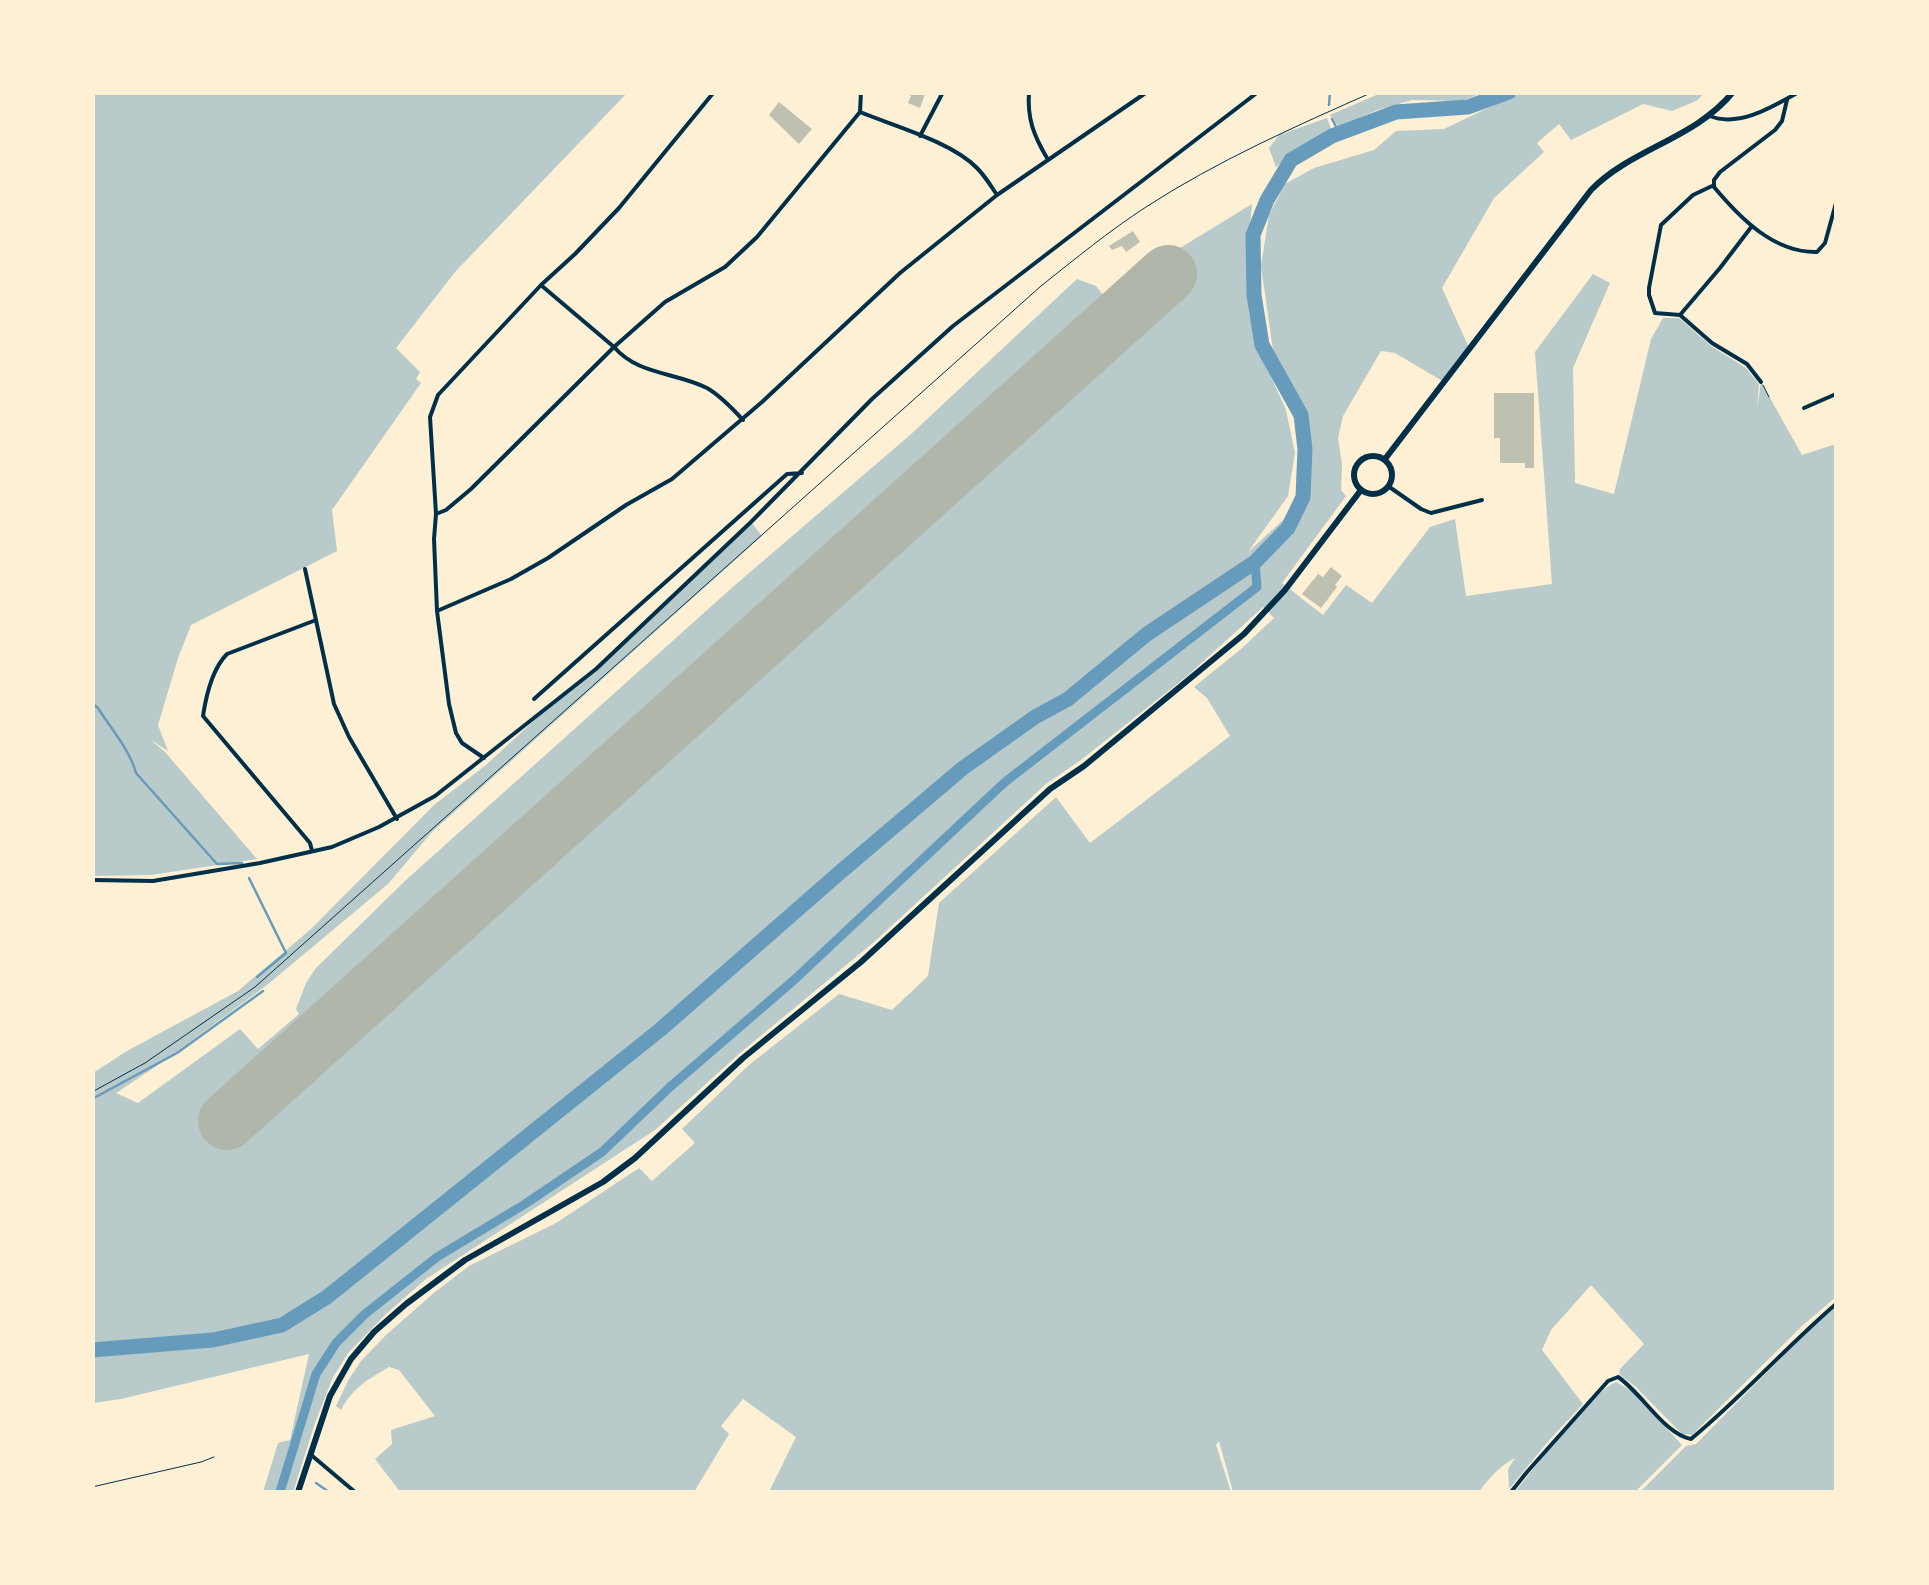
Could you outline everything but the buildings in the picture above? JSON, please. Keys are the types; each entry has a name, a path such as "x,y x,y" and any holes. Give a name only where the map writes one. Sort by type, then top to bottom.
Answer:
{"main road":[{"path":"1384,459 1591,190 1616,169 1693,128 1732,94"},
{"path":"1373,455 1384,459 1392,469 1388,486 1372,494 1361,490 1354,478 1357,463 1373,455"},
{"path":"298,1492 330,1396 363,1344 406,1304 464,1260 588,1192 635,1158 743,1058 860,962 1050,790 1244,634 1285,590 1361,490"}],"street":[{"path":"484,758 462,743 449,704 437,611 430,412 438,394 617,210 714,92"},
{"path":"436,514 470,490 614,346 665,302 724,267 746,247 860,112 861,92"},
{"path":"920,136 943,92"},
{"path":"1029,92 1027,111 1034,135 1048,160"},
{"path":"437,611 511,579 672,479 900,274 997,195 1148,92"},
{"path":"92,880 153,881 312,852 397,818 436,796 596,669 802,473 872,399 953,326 1258,92"},
{"path":"1710,116 1738,119 1799,92"},
{"path":"1761,382 1747,364 1712,343 1680,315 1655,313 1649,295 1661,225 1693,196 1713,186 1720,172 1774,130 1782,121 1786,100"},
{"path":"860,112 942,145 978,168 997,195"},
{"path":"1713,186 1765,236 1802,252 1817,252 1827,236 1836,203"},
{"path":"1680,315 1752,226"},
{"path":"541,286 621,356 658,374 708,389 742,420"},
{"path":"1804,408 1836,394"},
{"path":"534,699 786,474 802,473"},
{"path":"1388,486 1432,513 1482,500"},
{"path":"305,569 334,704 397,818"},
{"path":"312,852 310,843 204,716 220,660 227,654 316,620"},
{"path":"1511,1492 1608,1382 1618,1377 1627,1383 1681,1437 1691,1438 1836,1304"},
{"path":"310,1454 355,1492"}],"lane":[{"path":"1761,382 1769,397"},
{"path":"92,1487 214,1457"}],"path":[{"path":"92,1092 158,1054 254,987 1040,286 1170,192 1373,92"}],"shaded area":[{"path":"92,93 627,93 455,272 396,348 420,372 416,379 421,383 332,510 337,551 191,625 158,725 168,751 151,740 257,859 151,875 93,876"},
{"path":"1381,93 1482,93 1462,101 1412,100 1339,127 1330,115"},
{"path":"1527,93 1704,93 1698,100 1672,111 1643,104 1571,140 1559,124 1537,143 1544,152 1494,198 1442,288 1470,350 1444,382 1395,353 1381,351 1343,416 1338,438 1341,490 1346,496 1282,583 1323,615 1346,585 1372,603 1430,527 1455,519 1466,596 1552,584 1535,352 1593,274 1610,283 1573,368 1575,483 1614,494 1651,339 1663,318 1679,318 1711,346 1746,368 1759,384 1757,409 1761,382 1802,455 1836,444 1836,1297 1692,1435 1682,1434 1619,1374 1644,1344 1591,1285 1551,1330 1542,1350 1583,1404 1509,1489 1508,1469 1515,1458 1479,1492 1233,1492 1219,1441 1216,1445 1231,1492 769,1492 796,1437 743,1399 721,1426 729,1434 694,1492 396,1492 398,1489 375,1459 392,1444 391,1430 435,1416 399,1370 389,1367 356,1390 341,1410 336,1406 361,1361 387,1334 469,1266 556,1223 639,1168 652,1181 695,1143 682,1129 749,1065 839,994 892,1010 928,976 939,903 1056,797 1090,843 1230,736 1207,698 1194,687 1274,618 1263,607 1186,677 1046,784 874,942 740,1053 655,1130 426,1279 386,1314 349,1352 333,1377 293,1492 263,1492 278,1443 290,1440 309,1354 93,1403 93,1073 238,991 311,929 434,805 596,669 751,522 762,536 432,832 388,884 267,985 116,1093 138,1103 240,1029 258,1049 299,1014 296,1009 316,968 406,880 735,585 910,435 1077,279 1096,286 1103,295 1252,204 1247,261 1249,313 1257,346 1286,410 1295,453 1288,496 1248,552 1307,498 1306,442 1299,408 1276,372 1261,266 1269,215 1285,184 1314,168 1374,150 1396,131 1444,129"},
{"path":"1327,118 1332,131 1300,148 1276,167 1269,148 1279,135"},
{"path":"1836,1307 1836,1492 1640,1492 1686,1446 1696,1444"},
{"path":"1616,1382 1632,1391 1682,1445 1635,1492 1515,1492 1579,1415"}],"waterway":[{"path":"1329,105 1330,92"},
{"path":"92,1350 213,1340 282,1325 327,1297 661,1029 963,768 1035,717 1068,699 1147,634 1255,562 1288,528 1303,497 1305,449 1301,415 1262,345 1254,295 1253,235 1267,200 1291,160 1332,136 1396,112 1468,107 1509,92"},
{"path":"1332,119 1340,134"},
{"path":"280,1492 316,1374 336,1343 365,1314 437,1257 602,1152 670,1087 794,980 1005,782 1257,587 1255,562"},
{"path":"92,703 125,748 136,773 217,864 242,863"},
{"path":"249,878 286,953 257,977"},
{"path":"92,1099 177,1053 263,991"},
{"path":"316,1483 329,1492"}],"runway":[{"path":"227,1121 1168,274"}]}
